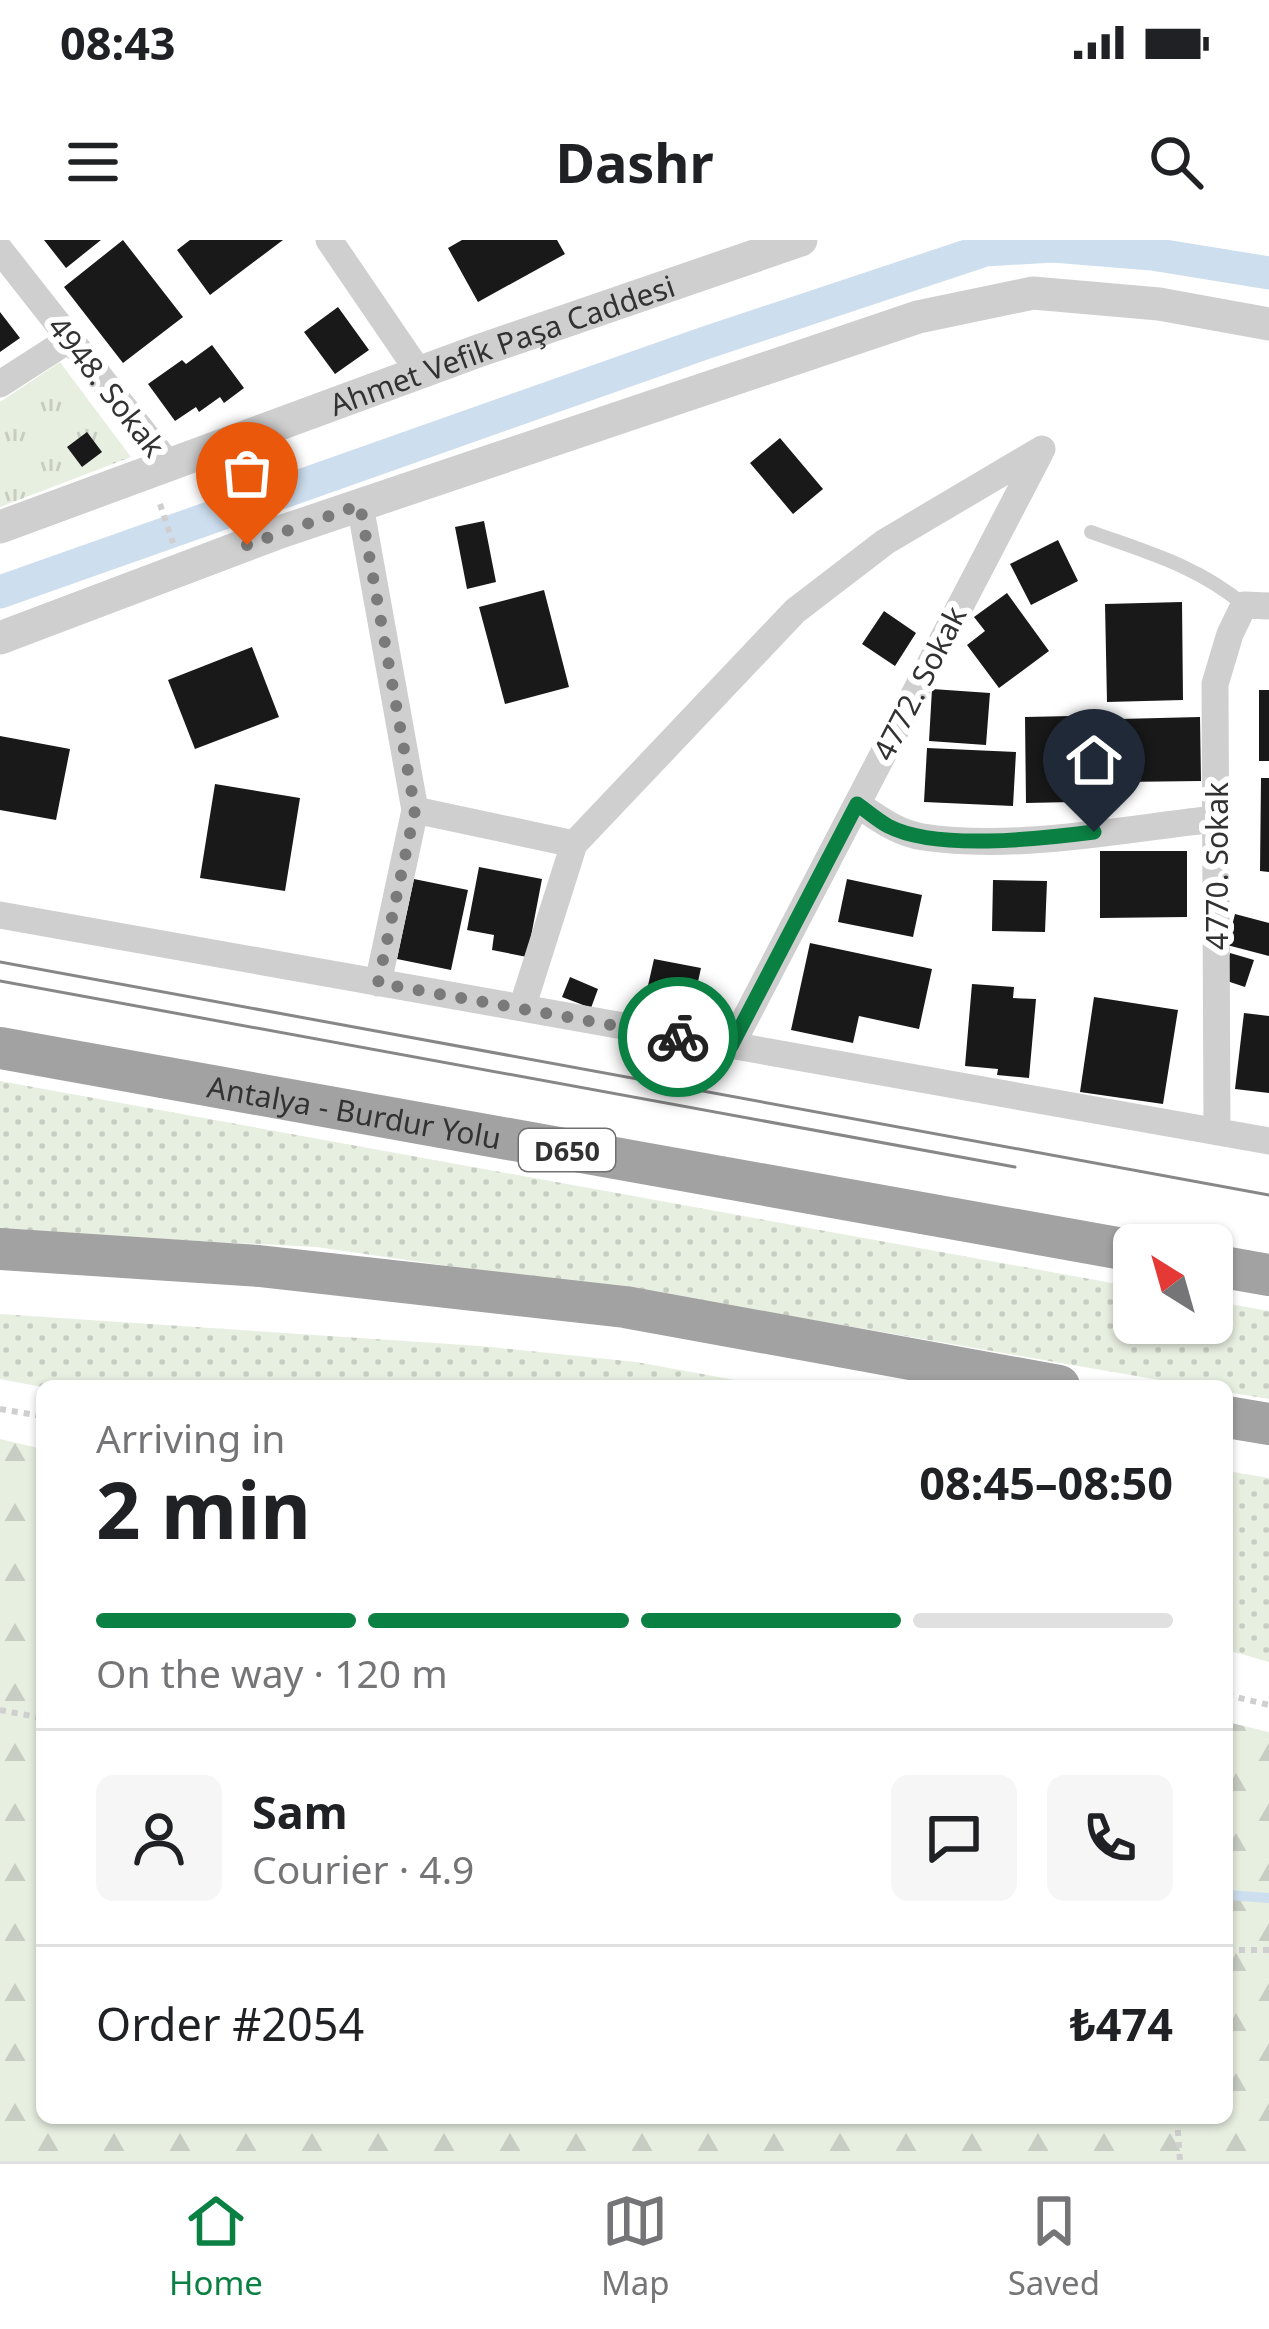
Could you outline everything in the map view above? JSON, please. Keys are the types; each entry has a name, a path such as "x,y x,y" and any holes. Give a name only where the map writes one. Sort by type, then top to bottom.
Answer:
{"highway":[{"name":"Antalya - Burdur Yolu","path":"0,1048 1113,1247"},
{"path":"0,1249 259,1266 625,1307 1026,1380"},
{"path":"1233,1269 1269,1275"},
{"path":"1233,1418 1269,1424"}],"street":[{"path":"328,240 419,372"},
{"name":"Ahmet Vefik Paşa Caddesi","path":"0,527 419,372 801,240"},
{"name":"4948. Sokak","path":"0,250 169,465"},
{"path":"0,638 360,505 918,317 1033,293 1159,304 1269,324"},
{"path":"0,384 70,339"},
{"name":"4772. Sokak","path":"574,844 795,611 884,542 1042,449 731,1046"},
{"path":"360,505 415,810 378,983"},
{"name":"4770. Sokak","path":"1217,1132 1215,684 1230,634 1256,606"},
{"path":"857,804 888,826 921,837 1012,842 1215,819"},
{"path":"415,810 574,844 522,1009"},
{"path":"0,915 1269,1141"}],"lane":[{"path":"1090,532 1189,567 1256,606"}],"path":[{"path":"165,520 174,545"},
{"path":"0,1409 36,1415"},
{"path":"1233,1696 1269,1705"},
{"path":"0,1710 36,1717"},
{"path":"1233,1951 1269,1950"},
{"path":"1177,2124 1180,2161"}],"green space":[{"path":"60,362 131,457 0,507 0,402"},
{"path":"0,1081 1113,1283 1113,1344 1233,1344 1233,1305 1269,1311 1269,1399 1233,1393 1233,1380 1159,1380 755,1310 316,1247 0,1231"},
{"path":"0,1314 480,1346 636,1362 735,1380 36,1380 36,1386 0,1379"},
{"path":"0,1439 36,1448 36,2124 1233,2124 1233,1723 1269,1732 1269,2161 0,2161"},
{"path":"1233,1472 1269,1478 1269,1662 1233,1652"}],"building":[{"path":"44,240 101,240 66,268"},
{"path":"123,240 183,317 123,363 64,287"},
{"path":"190,240 283,240 210,295 177,250"},
{"path":"462,240 557,240 565,254 478,302 448,248"},
{"path":"338,307 369,350 335,374 304,332"},
{"path":"0,312 20,338 0,352"},
{"path":"212,345 244,388 224,403 220,397 175,421 148,384"},
{"path":"87,432 102,452 82,467 67,447"},
{"path":"780,438 823,489 793,514 750,463"},
{"path":"484,521 496,582 467,589 455,527"},
{"path":"1058,540 1078,581 1031,605 1010,564"},
{"path":"544,590 569,687 505,704 479,607"},
{"path":"1007,593 1049,651 999,688 967,645 985,631 974,617"},
{"path":"1182,602 1183,700 1107,702 1105,604"},
{"path":"884,611 916,633 895,666 862,644"},
{"path":"252,647 279,717 195,749 168,680"},
{"path":"932,689 990,693 986,745 929,741"},
{"path":"1259,690 1269,690 1269,761 1259,761"},
{"path":"1072,716 1073,802 1026,803 1025,717"},
{"path":"1200,717 1201,781 1120,782 1119,719"},
{"path":"0,736 70,749 56,820 0,810"},
{"path":"927,748 1016,752 1013,806 924,802"},
{"path":"1261,778 1269,778 1269,872 1260,871"},
{"path":"215,784 300,798 285,891 200,878"},
{"path":"1100,851 1187,851 1187,917 1100,918"},
{"path":"479,867 542,879 527,957 492,950 494,935 467,930"},
{"path":"414,879 468,890 451,970 397,959"},
{"path":"847,879 922,895 913,937 838,922"},
{"path":"993,880 1047,881 1045,932 992,931"},
{"path":"1235,914 1269,923 1269,956 1227,945"},
{"path":"810,943 932,969 919,1029 859,1016 853,1043 791,1030"},
{"path":"1230,953 1254,960 1245,987 1221,979"},
{"path":"654,959 701,968 691,1013 644,1003"},
{"path":"570,977 598,989 591,1008 562,997"},
{"path":"972,984 1014,987 1013,998 1036,999 1029,1078 965,1066"},
{"path":"1094,997 1178,1010 1163,1104 1080,1092"},
{"path":"1244,1013 1269,1016 1269,1093 1235,1089"}],"waterway":[{"path":"0,592 705,343 985,250 1053,246 1152,254 1269,273"},
{"path":"1233,1895 1269,1898"}],"tram line":[{"path":"0,962 1269,1195"},
{"path":"0,981 1015,1167"}],"way so far":[{"path":"247,545 360,505 415,810 378,983 678,1037"}],"route":[{"path":"678,1037 731,1046 857,804 888,826 921,837 1012,842 1094,832"}]}
